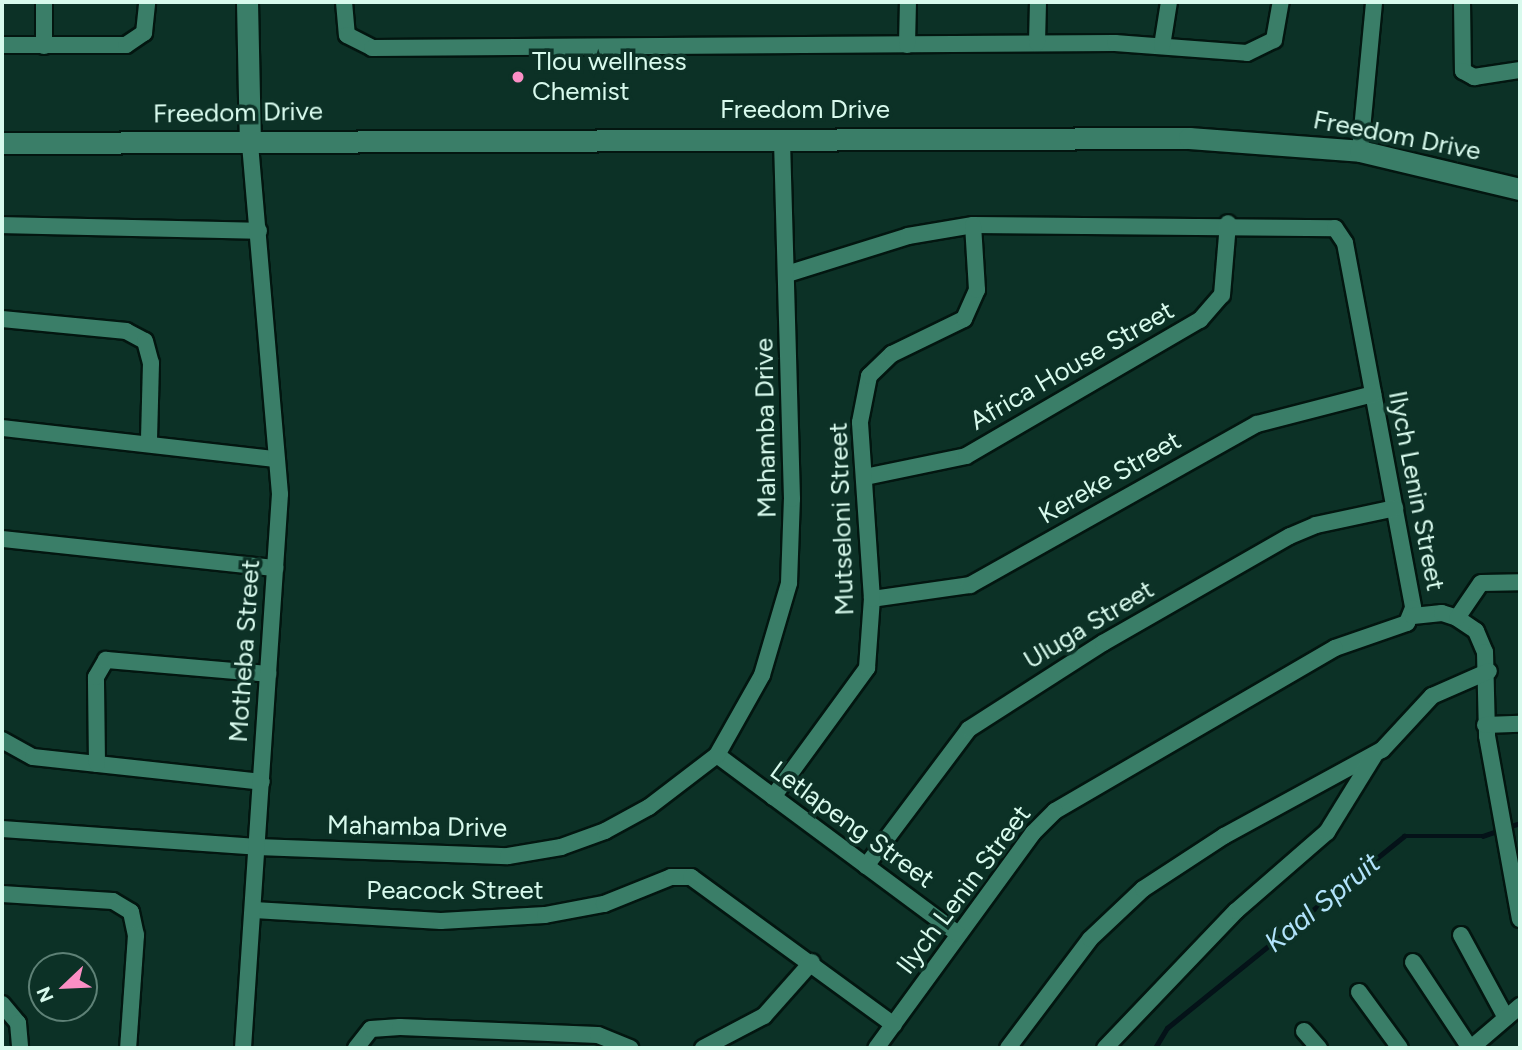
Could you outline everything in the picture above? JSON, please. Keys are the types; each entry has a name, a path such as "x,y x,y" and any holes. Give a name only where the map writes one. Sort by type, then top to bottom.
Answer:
{"street":[{"path":"44,2 44,46"},
{"path":"2,45 132,42 146,27 147,2"},
{"path":"247,2 250,141"},
{"path":"344,2 347,35 372,48 1037,43 1261,51 1278,32 1280,2"},
{"path":"908,2 908,45"},
{"path":"1037,43 1038,2"},
{"path":"1162,46 1169,2"},
{"path":"1360,151 1374,2"},
{"path":"1462,2 1463,71 1474,77 1520,70"},
{"name":"Mahamba Drive","path":"2,829 257,847 489,857 547,850 624,822 717,755 762,675 789,583 787,274 782,138"},
{"name":"Freedom Drive","path":"2,143 1189,138 1360,151 1520,189"},
{"name":"Motheba Street","path":"243,1048 275,568 276,459 250,141"},
{"name":"Ilych Lenin Street","path":"787,274 908,236 973,225 1228,223 1323,226 1339,232 1395,508 1413,616 1401,627 1335,648 1063,805 1033,832 876,1048"},
{"name":"Africa House Street","path":"865,477 966,456 1208,315 1222,295 1228,223"},
{"path":"2,225 259,231"},
{"name":"Mutseloni Street","path":"773,797 866,672 872,598 860,422 869,376 892,354 964,319 977,290 973,225"},
{"path":"2,318 125,331 145,341 151,363 149,441"},
{"name":"Kereke Street","path":"872,598 970,585 1267,419 1373,394"},
{"path":"2,428 149,441 276,459"},
{"name":"Uluga Street","path":"866,866 969,729 1103,643 1290,536 1316,525 1395,508"},
{"path":"2,539 275,568"},
{"path":"1457,618 1481,583 1520,582"},
{"path":"1413,616 1442,613 1457,618 1476,631 1489,671 1485,725 1504,850 1519,909"},
{"path":"97,764 96,677 106,660 268,674"},
{"path":"1105,1048 1226,921 1327,832 1375,754 1432,696 1489,671"},
{"path":"1485,725 1520,724"},
{"path":"2,740 33,757 262,782"},
{"path":"1008,1048 1090,939 1134,896 1224,836 1375,754"},
{"name":"Letlapeng Street","path":"717,755 958,934"},
{"name":"Peacock Street","path":"254,910 441,921 545,915 604,904 683,876 705,883 894,1025"},
{"path":"2,894 113,901 131,912 136,935 128,1048"},
{"path":"1461,935 1506,1018"},
{"path":"703,1048 764,1016 811,962"},
{"path":"1413,962 1470,1048 1520,1006"},
{"path":"1359,992 1400,1048"},
{"path":"2,1004 18,1023 20,1048"},
{"path":"356,1048 371,1029 400,1027 598,1035 630,1048"},
{"path":"1304,1031 1319,1048"}],"waterway":[{"name":"Kaal Spruit","path":"1508,827 1520,823"},
{"name":"Kaal Spruit","path":"1155,1048 1167,1028 1404,836 1483,836 1500,830"}],"place":[{"name":"Tlou wellness Chemist","path":"518,77"}]}
